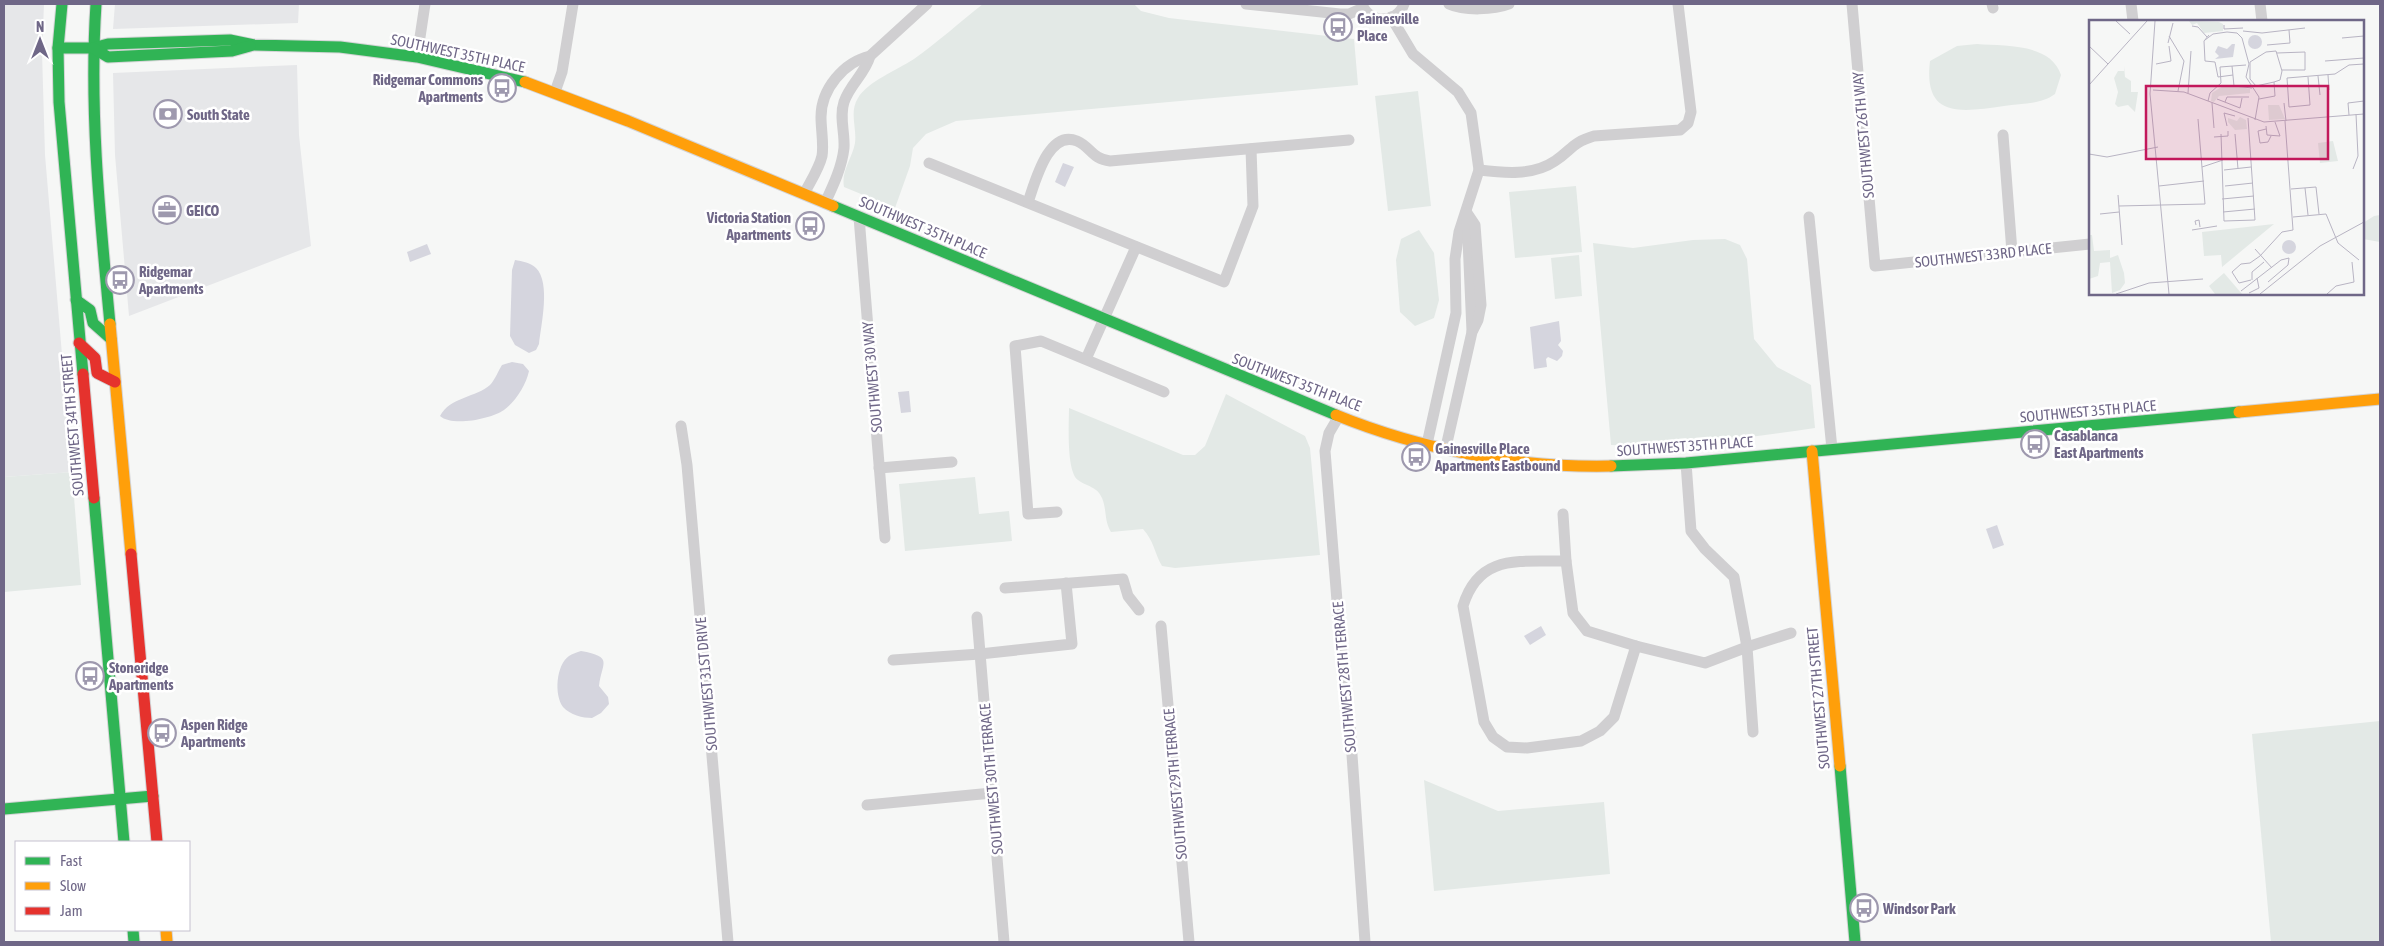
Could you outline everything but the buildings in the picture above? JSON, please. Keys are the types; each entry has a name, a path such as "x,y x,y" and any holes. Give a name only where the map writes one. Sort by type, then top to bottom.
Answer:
{"street":[{"name":"SOUTHWEST 34TH STREET","path":"62,4 58,48 59,102 124,841"},
{"path":"96,4 93,48 94,108 110,339 157,841"},
{"path":"417,56 425,4"},
{"path":"555,92 562,72 573,4"},
{"path":"804,194 816,172 822,150 821,116 826,93 843,70 860,58 870,56 927,4"},
{"path":"1246,4 1340,14 1350,14 1363,6 1376,18 1391,18 1398,14 1404,4"},
{"path":"1450,4 1471,8 1490,8 1509,4"},
{"path":"1479,170 1503,172 1537,170 1556,161 1570,146 1594,136 1680,130 1688,123 1691,112 1678,4"},
{"name":"SOUTHWEST 26TH WAY","path":"1852,4 1875,266"},
{"path":"2131,4 2132,20"},
{"path":"2260,4 2262,20"},
{"path":"1391,18 1413,54 1458,92 1471,113 1479,170 1467,213 1459,232 1456,259 1456,313 1427,444"},
{"name":"SOUTHWEST 35TH PLACE","path":"58,48 93,48 108,57 232,51 254,45 340,47 417,56 497,74 555,92 1339,416 1427,444 1537,464 1591,467 1686,463 2380,399"},
{"path":"825,203 842,157 844,137 842,110 844,101 848,91 867,68 870,56"},
{"path":"2003,135 2012,252"},
{"path":"1028,202 1049,150 1061,141 1077,142 1095,157 1110,160 1350,140"},
{"path":"929,163 1224,282 1253,206 1251,149"},
{"path":"822,150 842,157"},
{"path":"1467,213 1472,332"},
{"path":"1446,447 1472,332 1478,320 1481,305 1475,226 1467,213"},
{"name":"SOUTHWEST 30 WAY","path":"859,217 885,538"},
{"path":"1809,217 1832,449"},
{"name":"SOUTHWEST 33RD PLACE","path":"1875,266 2089,244"},
{"path":"1086,359 1136,247"},
{"path":"1456,286 1470,286"},
{"path":"76,300 90,310 93,322 110,339"},
{"path":"1057,512 1028,514 1015,346 1041,341 1164,392"},
{"path":"79,343 95,358 97,372 115,382"},
{"name":"SOUTHWEST 28TH TERRACE","path":"1339,416 1329,433 1325,451 1339,626 1350,726 1365,942"},
{"name":"SOUTHWEST 31ST DRIVE","path":"681,426 687,465 728,942"},
{"name":"SOUTHWEST 27TH STREET","path":"1812,451 1855,942"},
{"path":"880,468 952,462"},
{"path":"1686,463 1691,531 1705,549 1734,577 1747,648 1754,732"},
{"path":"1563,514 1566,561 1573,613 1587,631 1636,646 1705,663 1792,633"},
{"path":"1566,561 1509,562 1479,575 1468,589 1463,606 1484,722 1493,737 1507,747 1527,748 1581,741 1600,731 1614,717 1636,646"},
{"path":"1005,588 1123,579 1128,596 1139,610"},
{"path":"893,660 980,654 1072,644 1066,582"},
{"name":"SOUTHWEST 30TH TERRACE","path":"977,617 1004,942"},
{"name":"SOUTHWEST 29TH TERRACE","path":"1161,626 1189,942"},
{"path":"867,806 992,793"},
{"path":"4,809 153,796"}],"shaded area":[{"path":"4,4 44,4 42,52 45,155 72,472 4,477"},
{"path":"115,4 299,4 298,23 113,29"},
{"path":"983,4 1134,4 1141,11 1169,18 1354,39 1358,85 956,121 926,134 913,148 910,166 895,208 844,187 845,170 855,143 855,103 862,92 914,59"},
{"path":"1977,44 2025,48 2047,57 2056,65 2061,75 2055,94 2037,102 1973,110 1948,108 1939,102 1933,93 1929,80 1930,61 1957,46"},
{"path":"297,65 299,135 311,246 129,316 115,155 113,73"},
{"path":"1418,91 1431,206 1388,211 1375,96"},
{"path":"1063,163 1074,167 1065,187 1055,182"},
{"path":"1576,186 1582,252 1515,258 1509,192"},
{"path":"2380,215 2380,242 2364,239 2364,222 2374,216"},
{"path":"1419,230 1434,253 1439,300 1434,318 1415,326 1400,312 1396,260 1401,239"},
{"path":"1725,239 1740,245 1747,259 1754,339 1777,367 1811,385 1815,428 1688,443 1611,445 1593,243 1633,248 1693,240"},
{"path":"427,244 431,254 410,262 407,252"},
{"path":"1579,255 1582,296 1555,299 1551,258"},
{"path":"515,260 534,266 541,275 543,284 544,304 539,344 536,350 529,353 515,345 510,336 512,270"},
{"path":"1559,321 1561,341 1558,345 1563,351 1562,356 1557,361 1548,357 1546,359 1547,367 1534,369 1530,327"},
{"path":"512,362 523,364 529,371 526,382 520,392 504,410 472,421 453,421 440,416 450,405 485,389 493,381 502,365"},
{"path":"909,391 911,412 901,413 898,392"},
{"path":"1226,394 1305,436 1310,448 1320,555 1175,568 1162,566 1143,529 1111,532 1107,524 1104,502 1100,494 1095,489 1078,480 1074,475 1069,447 1069,408 1183,455 1195,455 1205,446"},
{"path":"72,472 81,585 4,592 4,477"},
{"path":"975,477 979,514 1009,511 1012,541 905,551 899,484"},
{"path":"1997,525 2004,545 1993,549 1986,529"},
{"path":"1541,626 1546,635 1530,645 1524,636"},
{"path":"581,651 598,656 604,662 599,686 608,697 609,704 601,713 592,718 581,717 569,712 563,707 558,695 558,680 561,666 569,656"},
{"path":"2380,721 2380,942 2271,942 2252,734"},
{"path":"1424,780 1498,811 1604,802 1610,874 1434,891"}],"traffic: fast":[{"path":"62,4 58,48 59,102 83,374"},
{"path":"96,4 94,44 95,124 99,204 110,324"},
{"path":"58,48 93,48 108,44 230,40 254,45 340,47 417,57 525,82"},
{"path":"93,48 108,57 232,51 250,46"},
{"path":"833,206 1336,415"},
{"path":"76,300 90,310 93,323 111,339"},
{"path":"1611,466 1686,463 2239,412"},
{"path":"94,498 124,841"},
{"path":"1840,766 1855,942"},
{"path":"4,809 153,796"},
{"path":"133,931 134,942"}],"traffic: slow":[{"path":"525,82 628,121 833,206"},
{"path":"110,324 131,554"},
{"path":"2239,412 2380,399"},
{"path":"1336,415 1402,438 1471,454 1541,464 1611,466"},
{"path":"1812,451 1840,766"},
{"path":"166,931 167,942"}],"traffic: jam":[{"path":"79,343 95,358 97,373 115,382"},
{"path":"83,374 94,498"},
{"path":"131,554 157,841"}],"place":[{"name":"Gainesville Place","path":"1338,27"},
{"name":"Ridgemar Commons Apartments","path":"502,88"},
{"name":"South State","path":"168,114"},
{"name":"GEICO","path":"167,210"},
{"name":"Victoria Station Apartments","path":"810,226"},
{"name":"Ridgemar Apartments","path":"120,280"},
{"name":"Casablanca East Apartments","path":"2035,444"},
{"name":"Gainesville Place Apartments Eastbound","path":"1416,457"},
{"name":"Stoneridge Apartments","path":"90,676"},
{"name":"Aspen Ridge Apartments","path":"162,733"},
{"name":"Windsor Park","path":"1864,908"}]}
